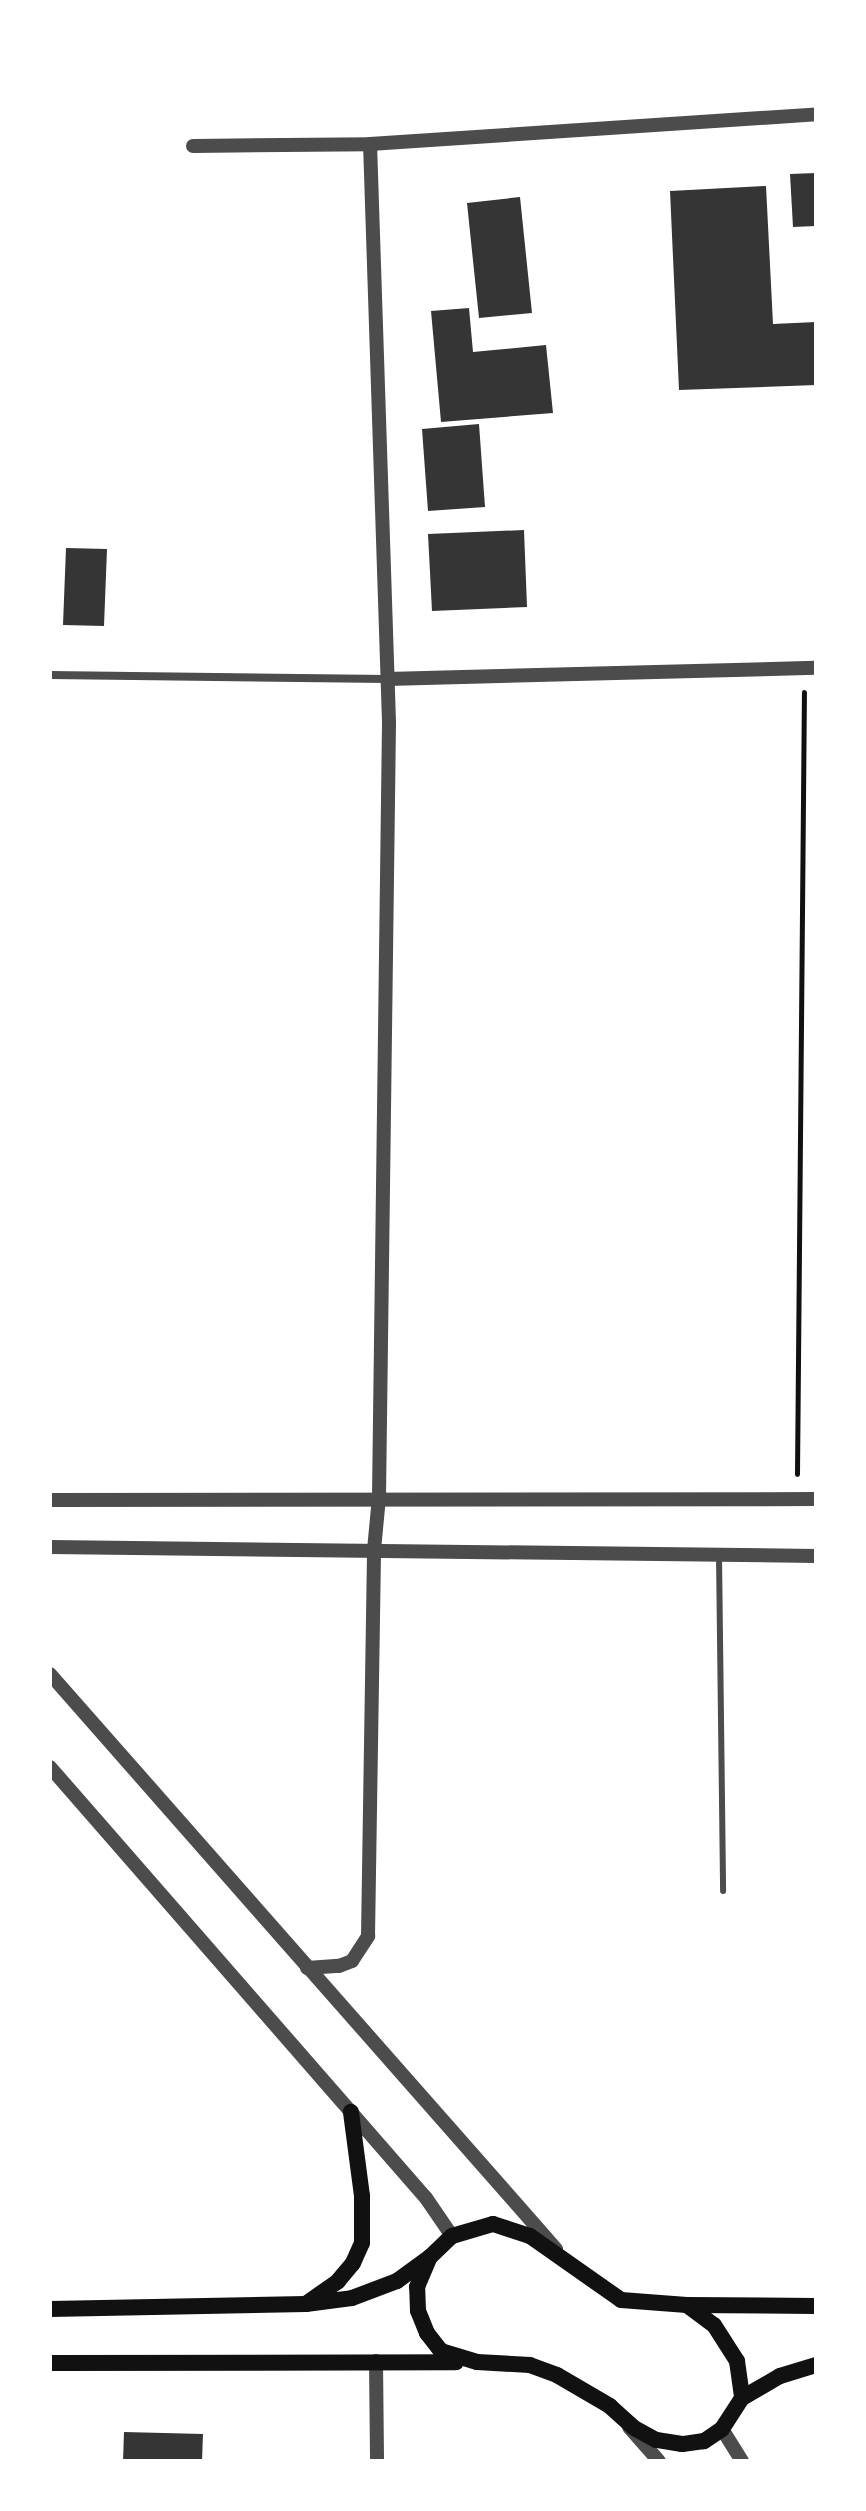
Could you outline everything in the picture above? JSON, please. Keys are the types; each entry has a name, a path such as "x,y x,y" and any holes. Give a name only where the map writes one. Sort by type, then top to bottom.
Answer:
{"main road":[{"path":"306,2304 338,2281 353,2263 362,2243 362,2196 351,2112"},
{"path":"50,2309 306,2304 352,2298 397,2281 452,2236 493,2224 530,2236 621,2300 687,2305 816,2306"},
{"path":"430,2257 417,2287 418,2311 427,2333 441,2351 477,2362"},
{"path":"50,2363 376,2361 530,2365 557,2375 610,2406 633,2427 656,2440 682,2444 704,2441 722,2429 739,2409 742,2398 737,2361 714,2325 687,2305"},
{"path":"742,2398 780,2376 816,2365"}],"street":[{"path":"193,146 370,144 816,114"},
{"path":"307,1968 339,1966 352,1961 368,1936 374,1550 379,1497 389,722 370,144"},
{"path":"50,675 387,679 810,668"},
{"path":"50,1500 379,1497 816,1499"},
{"path":"50,1547 816,1556"},
{"path":"50,1557 76,1547"},
{"path":"50,1674 566,2261"},
{"path":"50,1767 426,2198 452,2236"},
{"path":"376,2361 377,2461"},
{"path":"610,2406 659,2461"},
{"path":"722,2429 742,2461"}],"lane":[{"path":"719,1555 723,1891"}],"path":[{"path":"797,1499 810,668"}],"building":[{"path":"816,173 816,226 793,227 790,174"},
{"path":"766,186 773,324 816,322 816,385 679,390 670,191"},
{"path":"520,197 532,313 479,318 467,203"},
{"path":"469,308 473,352 546,345 553,413 441,422 431,311"},
{"path":"479,424 485,507 428,511 422,429"},
{"path":"524,530 527,607 432,611 428,534"},
{"path":"66,548 107,549 104,626 63,625"},
{"path":"124,2432 203,2434 202,2461 123,2461"}]}
